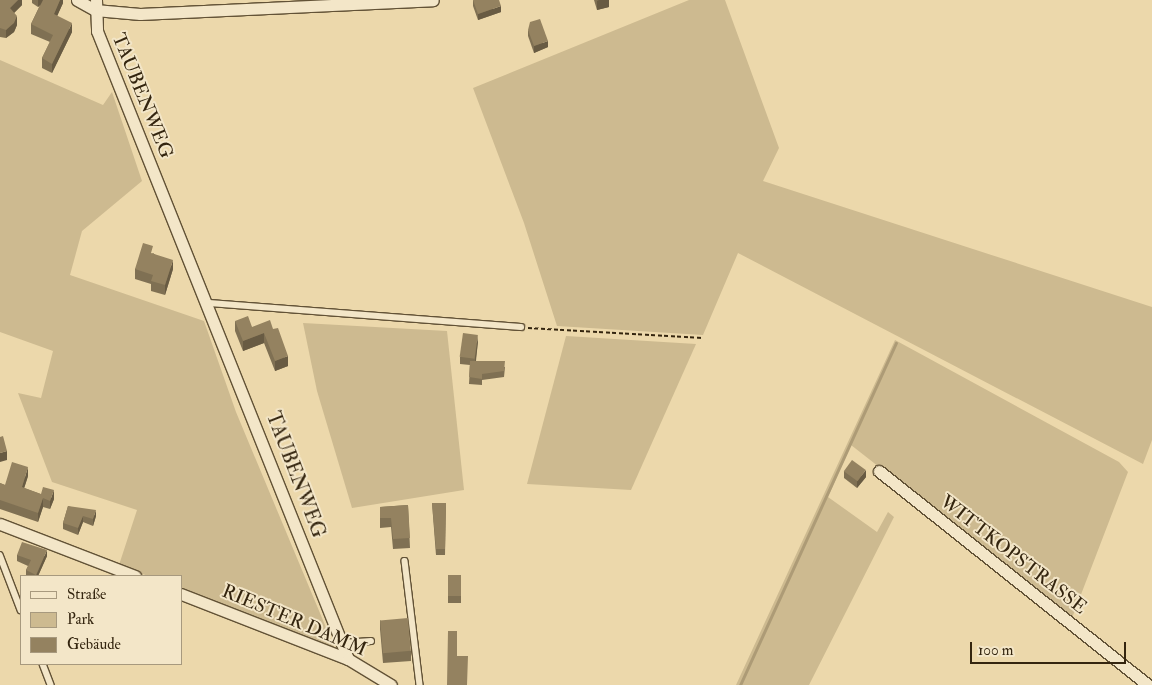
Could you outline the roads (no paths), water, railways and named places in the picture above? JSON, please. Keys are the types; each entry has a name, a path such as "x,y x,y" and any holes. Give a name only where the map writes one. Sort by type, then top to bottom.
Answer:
{"street":[{"path":"78,0 95,5 186,14 434,0"},
{"name":"TAUBENWEG","path":"95,5 97,31 209,303 343,643 348,660"},
{"name":"WITTKOPSTRASSE","path":"879,471 1148,685"},
{"path":"0,524 132,575"},
{"name":"RIESTER DAMM","path":"182,594 348,660 391,685"}],"lane":[{"path":"209,303 521,327"},
{"path":"0,556 20,607"},
{"path":"405,560 420,685"},
{"path":"343,643 371,641"},
{"path":"42,665 51,685"}],"waterway":[{"path":"740,685 896,343"}]}
